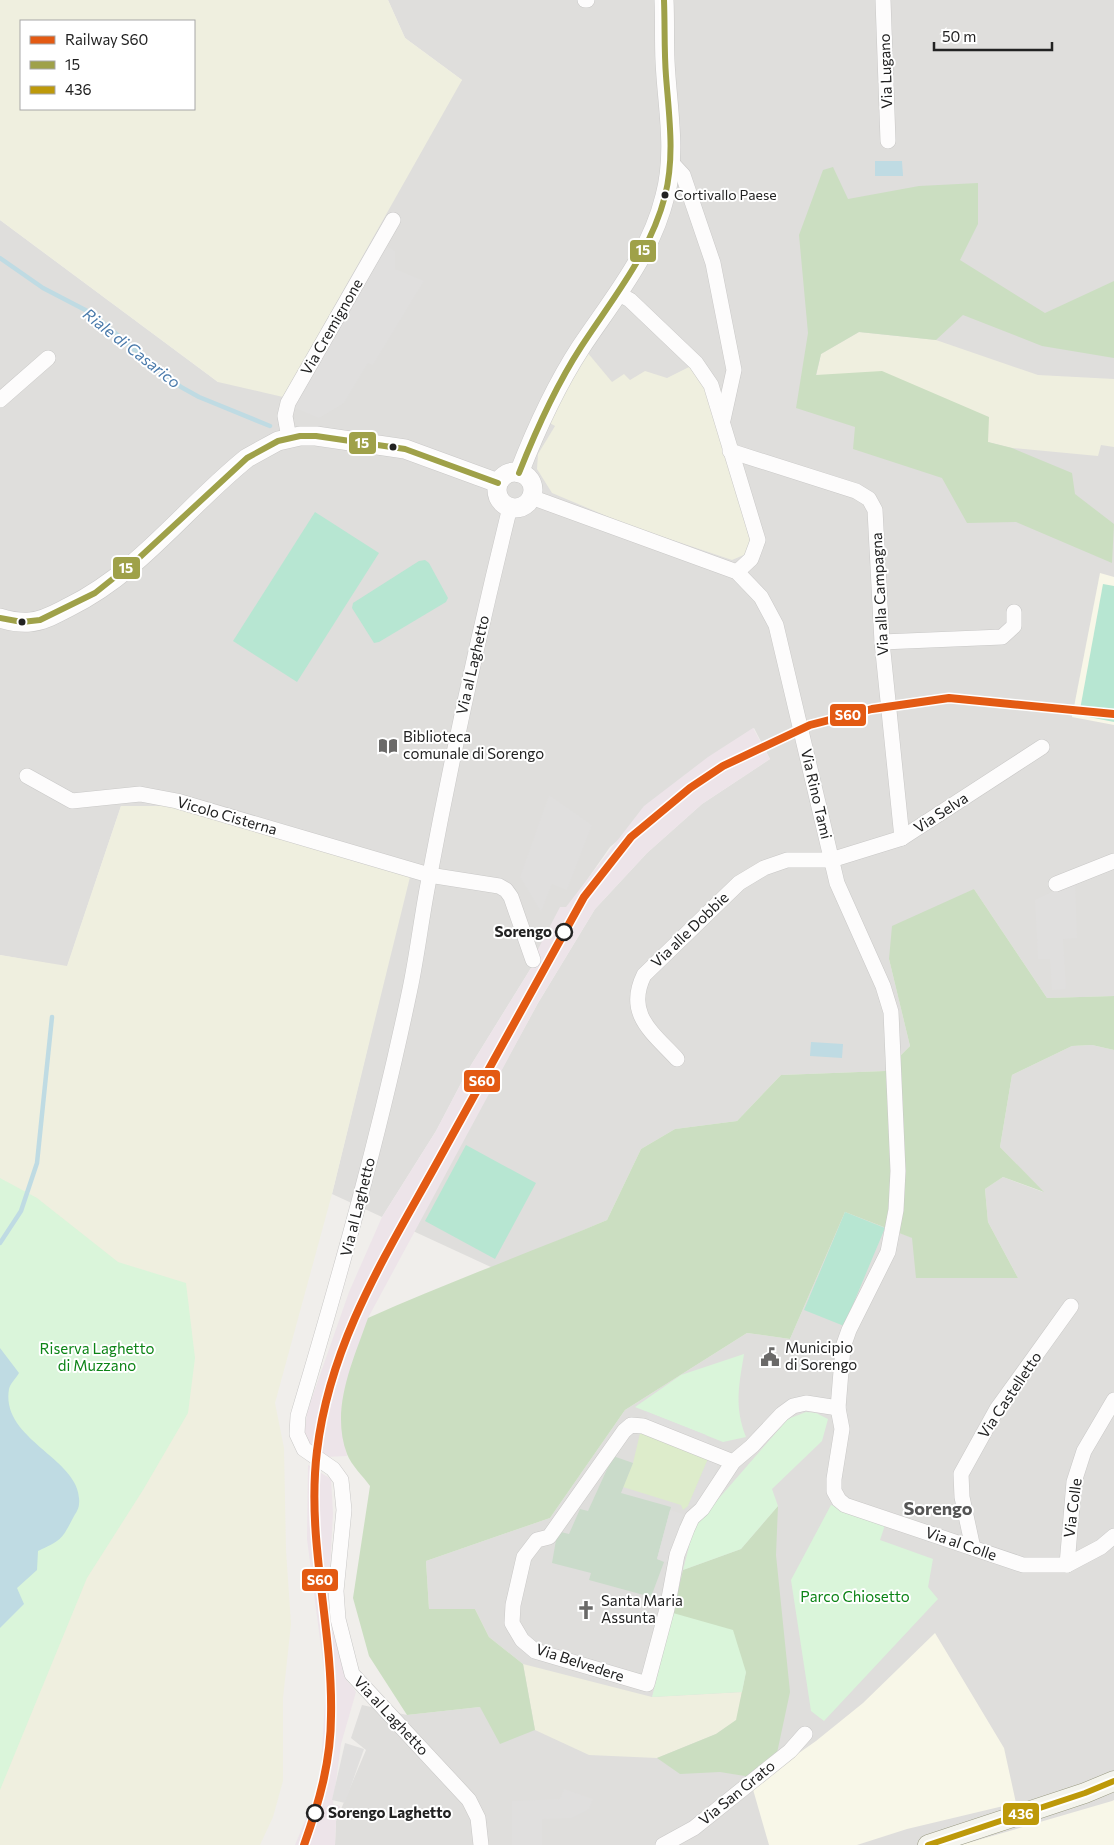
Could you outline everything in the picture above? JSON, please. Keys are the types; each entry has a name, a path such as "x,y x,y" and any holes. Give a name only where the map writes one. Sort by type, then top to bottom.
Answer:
{"main road":[{"path":"928,1845 1085,1793 1114,1781"}],"street":[{"path":"519,473 554,393 581,348 619,294 646,248 666,195 671,133 665,60 664,0"},
{"name":"Via Lugano","path":"883,0 888,141"},
{"path":"670,161 683,176 702,227 714,263 728,332 734,370 722,421"},
{"name":"Via Cremignone","path":"289,438 285,416 288,403 393,220"},
{"path":"619,294 630,300 696,363 711,385 758,540 751,559 737,572"},
{"path":"0,400 48,358"},
{"path":"0,618 15,622 32,622 48,618 94,594 120,577 247,458 268,445 289,438 316,436 386,444 405,449 498,483"},
{"name":"Via alla Campagna","path":"730,451 856,491 869,499 875,510 882,642 902,838"},
{"path":"519,473 531,482 531,497 525,505 510,507 499,498 498,483 505,476 519,473"},
{"name":"Via Rino Tami","path":"531,497 737,572 761,597 776,625 837,883 883,986 891,1012 898,1171 896,1210"},
{"name":"Via al Laghetto","path":"481,1845 478,1818 469,1800 352,1674 338,1619 337,1601 345,1497 341,1480 334,1469 304,1449 297,1434 298,1416 345,1259 389,1083 410,987 429,875 467,686 510,507"},
{"path":"882,642 1002,637 1014,626 1014,612"},
{"name":"Via Selva","path":"831,860 902,838 1042,746"},
{"name":"Vicolo Cisterna","path":"27,776 72,801 140,794 177,801 429,875 494,885 506,890 511,897 533,960"},
{"name":"Via alle Dobbie","path":"677,1059 642,1020 637,1010 636,996 644,975 739,883 764,868 787,860 831,860"},
{"path":"1056,884 1114,861"},
{"name":"Via al Colle","path":"896,1210 888,1252 846,1338 838,1408 842,1429 834,1479 834,1491 839,1500 846,1505 1023,1565 1066,1564 1101,1547 1114,1536"},
{"name":"Via Castelletto","path":"973,1548 962,1497 961,1474 997,1410 1070,1306"},
{"name":"Via Colle","path":"1066,1564 1074,1482 1084,1451 1114,1400"},
{"name":"Via Belvedere","path":"732,1462 643,1426 631,1425 624,1431 549,1537 537,1540 524,1557 513,1605 512,1623 522,1640 535,1651 647,1684 668,1609 677,1555 692,1518 702,1509 732,1462 752,1446 782,1414 794,1406 806,1404 838,1408"},
{"name":"Via San Grato","path":"663,1845 694,1828 790,1751 805,1734"}],"shaded area":[{"path":"388,0 1114,0 1114,996 1047,998 974,889 889,959 910,1046 885,1071 781,1075 737,1121 675,1129 641,1149 607,1220 493,1268 413,1231 538,1003 595,909 647,853 702,804 770,759 754,728 610,847 536,953 531,968 468,1070 436,1131 382,1217 332,1194 409,877 121,806 67,967 0,955 0,220 218,382 462,80 405,38"},
{"path":"386,246 395,251 395,269 424,281 373,365 368,363 344,403 319,418 293,407"},
{"path":"1100,573 1114,577 1114,725 1072,717"},
{"path":"753,728 770,759 702,804 647,853 595,909 538,1003 368,1318 342,1430 347,1456 325,1457 311,1449 304,1437 307,1412 349,1292 382,1217 436,1131 468,1070 531,968 536,953 560,907 566,907 644,806 708,757"},
{"path":"549,795 592,825 567,890 552,884 541,912 520,877"},
{"path":"1075,881 1077,938 1063,939 1066,989 1052,990 1050,959 1038,959 1035,900"},
{"path":"1092,1045 1114,1050 1114,1845 335,1845 336,1821 366,1750 351,1738 362,1705 407,1715 480,1707 523,1664 489,1637 475,1609 429,1609 426,1561 550,1518 625,1410 747,1333 790,1339 845,1212 1018,1278 988,1222 985,1189 1003,1177 1043,1192 1000,1147 1012,1075 1072,1046"},
{"path":"645,1411 706,1435 712,1451 651,1425"},
{"path":"708,1459 719,1463 702,1505 688,1506"},
{"path":"308,1465 331,1479 333,1513 328,1604 331,1626 347,1681 356,1692 341,1744 333,1804 340,1806 336,1821 335,1845 295,1845 315,1797 321,1765 326,1686 307,1539"},
{"path":"670,1510 683,1514 669,1563 657,1559"},
{"path":"935,1633 1004,1748 1016,1803 907,1829 857,1845 769,1845 752,1786 816,1741 863,1703"},
{"path":"345,1743 364,1749 345,1803 332,1800"},
{"path":"564,1789 593,1799 589,1809 571,1818 542,1819 542,1845 512,1845 512,1801 560,1799"},
{"path":"1114,1800 1114,1845 961,1845 1112,1801"}],"green space":[{"path":"0,0 388,0 405,38 462,80 283,397 218,382 0,220"},
{"path":"833,167 848,199 919,186 978,183 978,224 960,260 1045,313 1114,281 1114,358 1042,346 963,315 936,340 859,332 821,354 816,375 882,371 989,417 988,442 1012,448 1072,473 1075,494 1114,524 1112,563 1016,522 967,523 942,478 853,449 855,427 796,408 808,333 799,235 823,170"},
{"path":"859,332 936,340 1038,375 1114,379 1114,447 1101,445 1098,456 1012,448 988,442 816,376 821,354"},
{"path":"587,352 612,382 624,374 630,380 645,371 667,378 691,366 707,392 725,452 750,541 746,554 732,560 628,525 552,493 537,469 538,454 555,426 548,422"},
{"path":"315,512 379,553 297,682 233,641"},
{"path":"425,560 429,563 448,598 446,602 379,642 374,643 352,608 353,603 419,561"},
{"path":"1103,584 1114,586 1114,722 1079,715"},
{"path":"121,806 168,806 410,877 332,1194 275,1403 284,1448 286,1550 291,1624 283,1698 283,1781 273,1817 260,1845 0,1845 0,955 67,966"},
{"path":"974,889 1047,998 1114,996 1114,1050 1092,1045 1072,1046 1012,1075 1000,1147 1044,1192 1003,1177 985,1189 988,1222 1018,1278 916,1278 912,1238 845,1212 790,1339 747,1333 625,1410 550,1518 426,1561 429,1609 475,1609 489,1637 523,1664 535,1730 500,1744 480,1707 407,1715 369,1656 353,1598 370,1486 347,1454 342,1437 341,1420 342,1403 350,1368 368,1318 607,1220 641,1149 675,1129 737,1121 781,1075 885,1071 910,1046 889,959 892,926"},
{"path":"466,1145 536,1183 495,1259 425,1221"},
{"name":"Riserva Laghetto di Muzzano","path":"0,1178 37,1198 118,1262 186,1283 195,1358 188,1413 143,1490 87,1578 0,1790"},
{"path":"845,1212 885,1228 844,1326 804,1310"},
{"path":"744,1354 739,1386 739,1405 742,1426 746,1437 723,1442 635,1407 681,1375"},
{"path":"806,1412 816,1413 828,1419 822,1441 772,1489 778,1506 741,1549 683,1570 694,1527 788,1419"},
{"path":"641,1429 708,1459 688,1506 683,1510 681,1505 623,1487 633,1463"},
{"path":"613,1456 633,1463 621,1493 671,1507 657,1559 664,1562 651,1597 589,1580 591,1573 552,1563 556,1540 561,1532 569,1534 580,1509 588,1511"},
{"name":"Parco Chiosetto","path":"831,1505 885,1525 880,1540 933,1559 928,1587 938,1599 824,1721 811,1711 791,1580"},
{"path":"778,1506 776,1555 790,1692 777,1753 751,1777 720,1772 680,1774 657,1758 716,1734 736,1720 746,1672 673,1613 683,1570 741,1549"},
{"path":"673,1613 733,1630 746,1672 742,1692 652,1697"},
{"path":"523,1664 652,1697 742,1692 737,1720 716,1734 657,1758 589,1755 535,1730"}],"water":[{"path":"875,161 902,161 903,176 875,176"},
{"path":"811,1042 843,1044 842,1058 810,1056"},
{"path":"0,1348 19,1373 9,1389 10,1407 17,1423 69,1474 77,1488 79,1504 63,1536 56,1542 38,1551 37,1570 17,1588 24,1604 0,1628"}],"waterway":[{"name":"Riale di Casarico","path":"0,258 43,288 93,314 181,387 199,397 270,426"},
{"path":"0,1243 21,1211 37,1163 52,1017"}],"rail line":[{"name":"S60","path":"304,1845 315,1813 329,1749 331,1683 317,1550 315,1484 317,1451 324,1411 334,1373 347,1336 380,1265 584,897 631,837 690,788 723,766 810,725 872,709 949,698 1114,714"}],"transit line":[{"name":"15","path":"519,473 554,393 581,347 640,257 650,237 665,196 671,151 665,66 664,0"},
{"name":"15","path":"0,618 22,622 40,620 95,593 140,557 247,458 278,441 300,436 316,436 405,449 498,483"},
{"name":"436","path":"928,1845 1085,1793 1114,1781"}],"place":[{"name":"Cortivallo Paese","path":"665,195"},
{"name":"Biblioteca comunale di Sorengo","path":"388,746"},
{"name":"Sorengo","path":"564,932"},
{"name":"Municipio di Sorengo","path":"770,1357"},
{"name":"Santa Maria Assunta","path":"586,1610"},
{"name":"Sorengo Laghetto","path":"315,1813"}],"district":[{"name":"Sorengo","path":"938,1509"}]}
